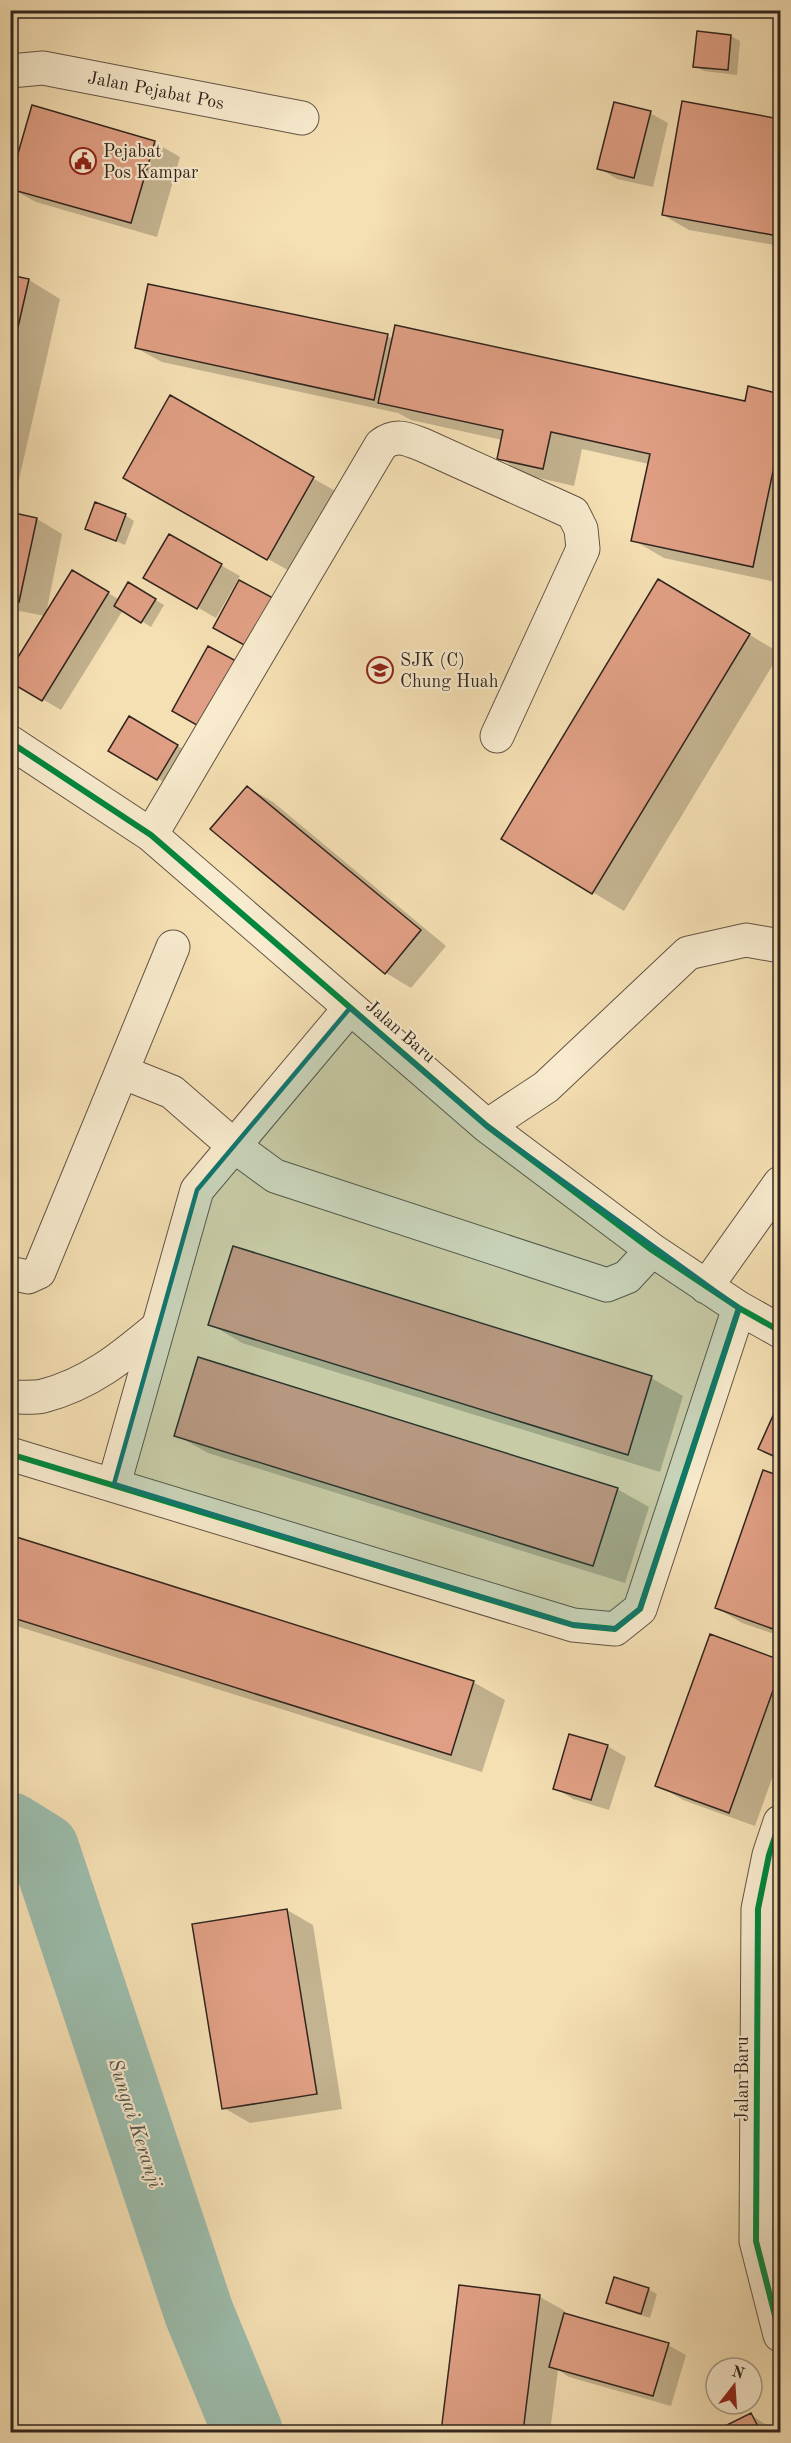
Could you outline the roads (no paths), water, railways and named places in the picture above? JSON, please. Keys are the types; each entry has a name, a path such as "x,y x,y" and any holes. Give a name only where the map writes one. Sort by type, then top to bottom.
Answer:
{"street":[{"name":"Jalan Pejabat Pos","path":"10,71 43,68 302,118"},
{"path":"151,835 381,445 390,438 403,437 413,441 573,513 581,529 583,549 497,736"},
{"name":"Jalan Baru","path":"10,742 151,835 487,1126 652,1250 739,1308 780,1331"},
{"path":"487,1126 546,1087 688,953 746,940 780,946"},
{"path":"10,1273 28,1277 39,1272 173,947"},
{"path":"114,1484 197,1190 350,1008"},
{"path":"122,1072 172,1092 234,1146 275,1176 607,1285 627,1277 652,1250"},
{"path":"706,1287 780,1183"},
{"path":"10,1454 573,1625 615,1629 640,1609 739,1308"},
{"path":"10,1397 41,1396 80,1382 113,1365 158,1327"},
{"name":"Jalan Baru","path":"780,1822 769,1855 770,1911 756,2241 780,2336"}],"waterway":[{"name":"Sungai Keranji","path":"10,1827 44,1848 199,2313 248,2432"}],"place":[{"name":"Pejabat Pos Kampar","path":"83,161"},
{"name":"SJK (C) Chung Huah","path":"380,670"}]}
